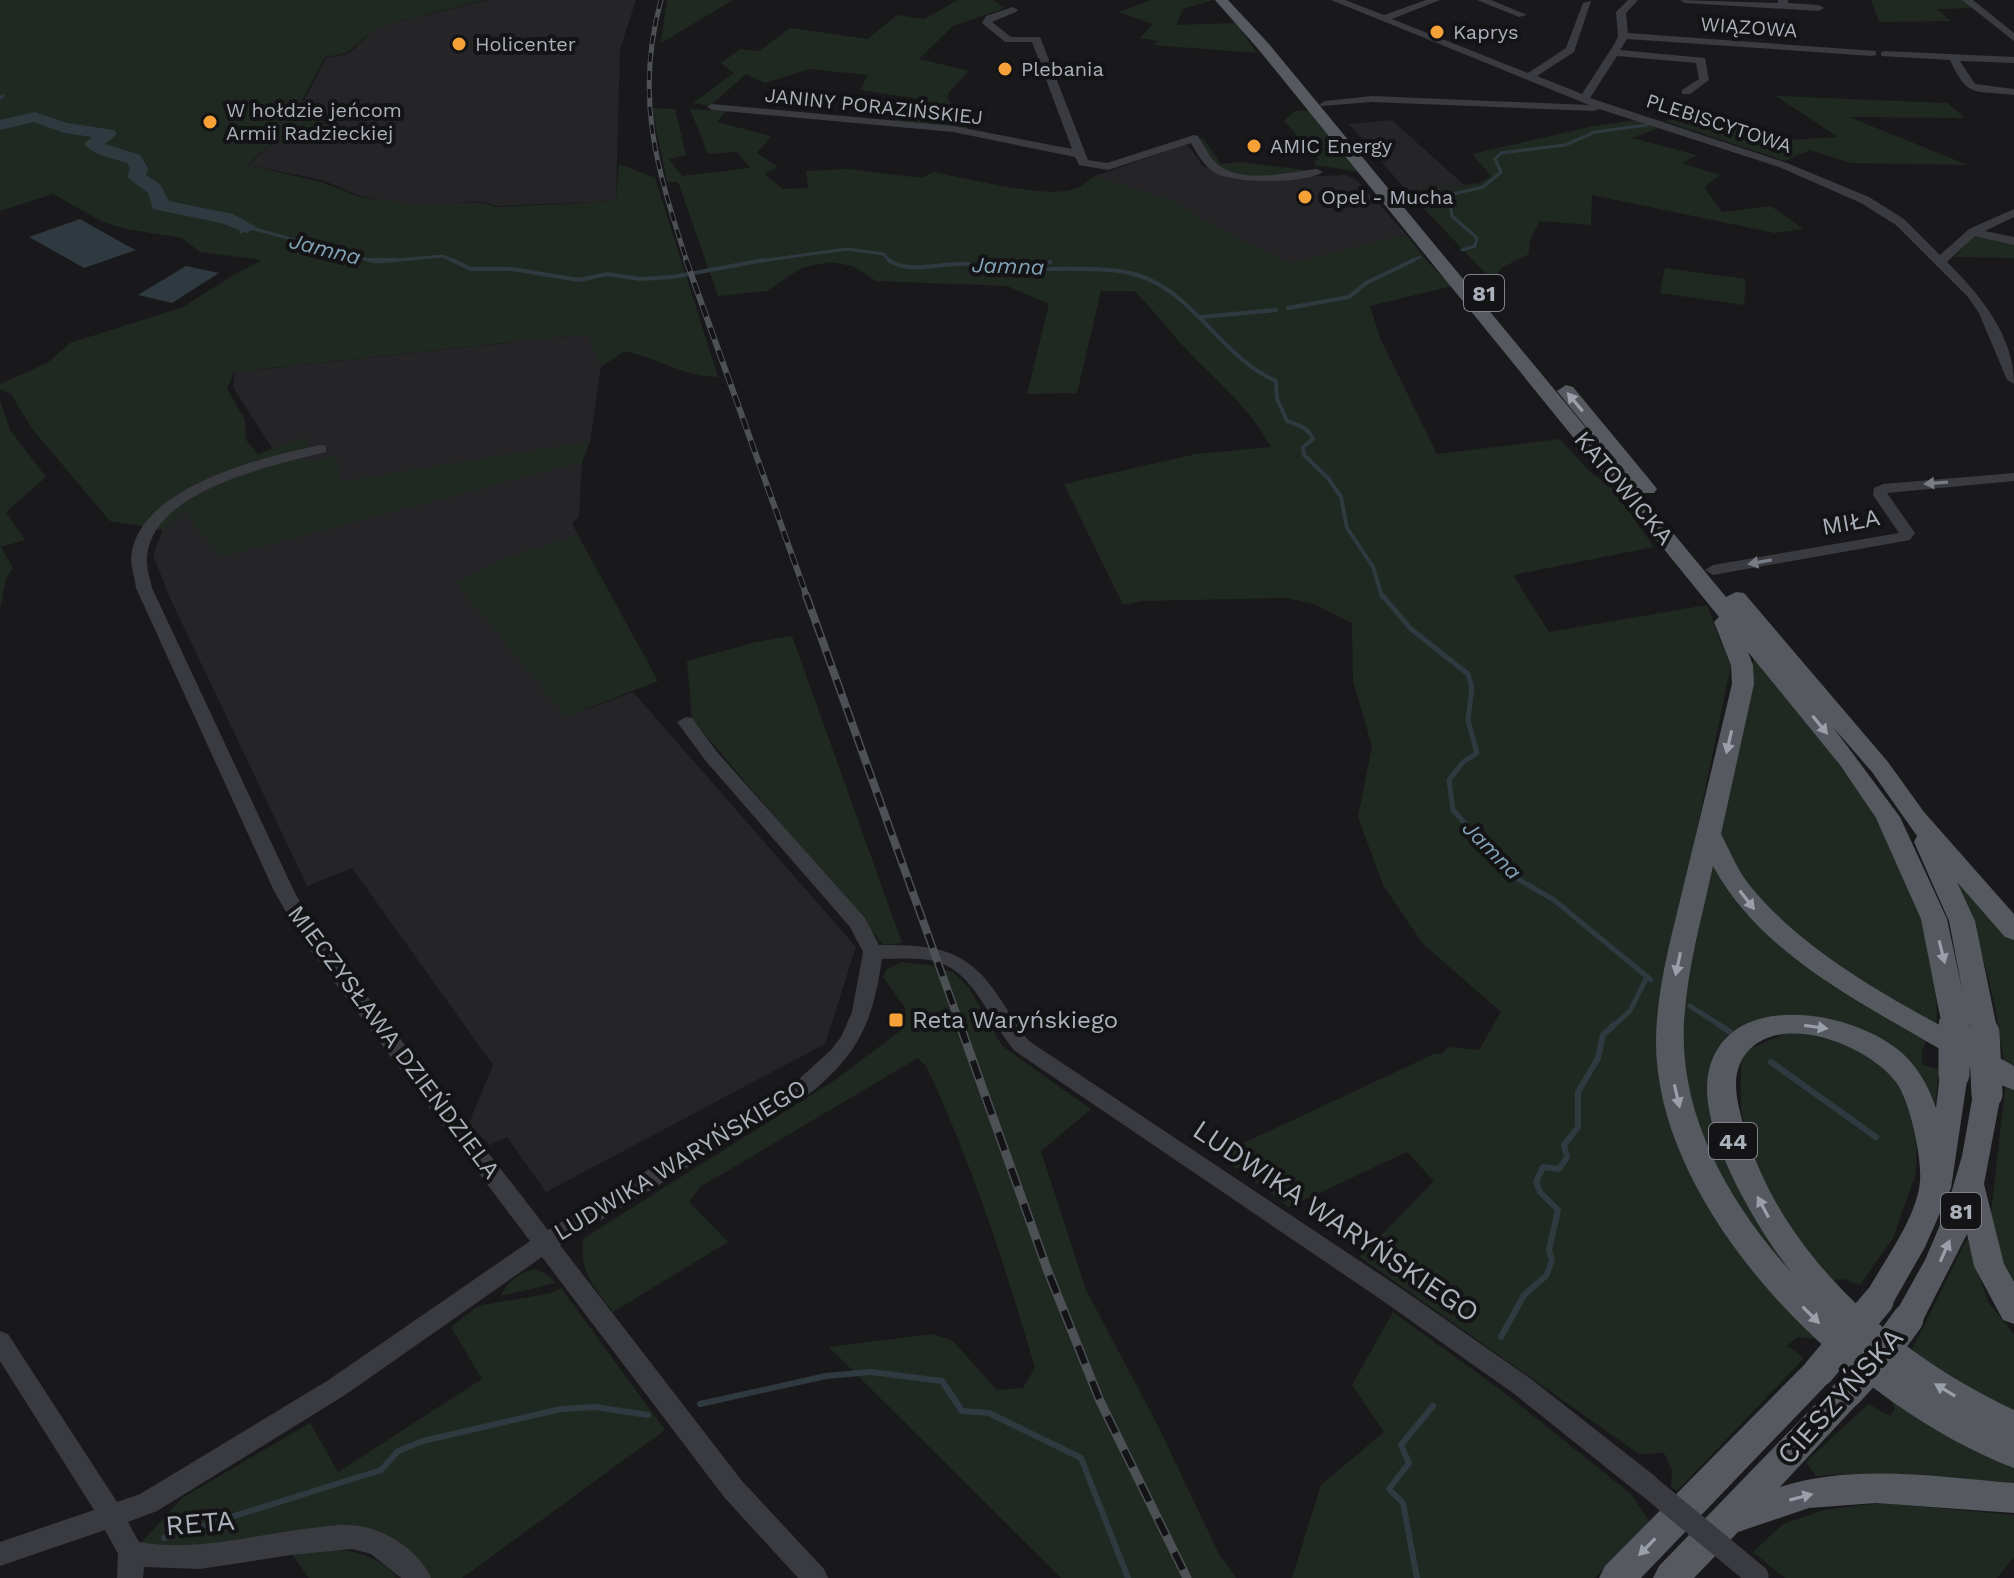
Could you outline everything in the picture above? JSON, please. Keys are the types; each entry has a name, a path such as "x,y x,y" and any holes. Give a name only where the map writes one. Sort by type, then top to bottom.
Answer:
{"main road":[{"name":"KATOWICKA","path":"1221,0 1264,47 1848,760 1888,817 1934,919 1954,1016"},
{"name":"KATOWICKA","path":"1236,0 1880,767 1915,818"},
{"path":"1717,601 1742,665 1743,684 1676,973 1669,1019 1671,1073 1678,1105 1712,1190 1799,1302 1847,1351 1947,1421 2014,1453"},
{"path":"1915,818 2014,931"},
{"name":"CIESZYŃSKA","path":"1671,1578 1880,1357 1908,1319 1945,1254 1971,1187 1987,1094 1984,1033 1962,921 1915,818"},
{"path":"1708,833 1739,890 1781,935 1870,996 2014,1079"},
{"name":"CIESZYŃSKA","path":"1617,1578 1819,1371 1878,1301 1916,1240 1936,1188 1949,1128 1954,1074 1954,1016"},
{"name":"44","path":"1936,1188 1918,1093 1884,1050 1851,1034 1819,1026 1786,1024 1755,1030 1726,1061 1721,1080 1723,1104 1739,1162 1773,1225 1822,1289 1875,1339 1941,1389 2014,1426"},
{"path":"1971,1187 1989,1266 2014,1311"},
{"path":"1726,1520 1809,1493 1876,1488 2014,1498"}],"street":[{"path":"1000,0 1013,10 989,18 987,23 1009,40 1036,39 1081,158"},
{"name":"PLEBISCYTOWA","path":"1336,0 1602,106 1729,145 1847,190 1893,217 1941,260 1985,313 2014,380"},
{"path":"1383,19 1435,0"},
{"path":"1482,0 1522,15"},
{"path":"1584,99 1623,36 1621,12 1633,0"},
{"name":"WIĄZOWA","path":"1685,0 1783,3 1819,8"},
{"path":"1967,0 2014,38"},
{"path":"1528,78 1570,50 1588,3"},
{"name":"WIĄZOWA","path":"1623,36 1872,53"},
{"path":"1614,53 1701,60 1704,80 1686,92"},
{"path":"1885,54 2014,60"},
{"path":"1954,58 1968,85 2014,92"},
{"path":"1325,104 1372,99 1602,106"},
{"name":"JANINY PORAZIŃSKIEJ","path":"712,107 953,129 1108,167 1194,138 1207,160 1219,172 1241,177 1317,172"},
{"path":"1941,260 1973,232 2014,213"},
{"path":"1973,232 2014,241"},
{"name":"MIECZYSŁAWA DZIEŃDZIELA","path":"321,449 249,467 192,492 167,509 147,529 138,547 137,570 284,891 308,933 733,1489 815,1578"},
{"name":"MIŁA","path":"1713,570 1905,537 1907,533 1879,491 1888,487 2014,477"},
{"path":"686,722 711,756 858,923 873,952"},
{"name":"LUDWIKA WARYŃSKIEGO","path":"112,1517 148,1503 301,1410 545,1243 779,1102 828,1068 843,1052 858,1026 873,952 937,955 962,964 973,973 1012,1036 1022,1046 1522,1386 1758,1577"},
{"name":"RETA","path":"0,1341 112,1517 130,1566 158,1559 213,1557 300,1542 360,1538 393,1552 418,1578"},
{"path":"0,1554 112,1517"}],"shaded area":[{"path":"0,0 484,0 377,27 347,53 325,57 293,118 325,121 312,142 273,142 247,165 321,182 360,197 404,203 484,203 496,207 616,201 619,164 655,178 718,377 693,374 624,351 601,367 588,334 234,372 227,389 245,420 246,440 258,455 306,438 307,460 337,457 339,482 590,441 582,462 222,557 183,511 163,530 110,521 33,430 11,394 0,389 0,384 47,363 70,343 183,307 262,260 200,252 182,238 103,222 53,194 0,211"},
{"path":"487,0 636,0 620,49 616,201 497,206 484,202 404,204 360,196 322,180 248,165 274,142 313,142 326,120 295,118 326,58 348,54 377,27"},
{"path":"667,0 733,0 661,43"},
{"path":"958,0 993,0 1005,8 953,26 919,59 969,71 947,98 968,129 893,123 919,99 860,90 868,75 809,69 765,83 746,74 710,106 693,103 734,73 721,63 740,49 759,51 790,28 868,39 897,15 924,19"},
{"path":"1151,0 1214,0 1183,9 1176,25 1236,23 1257,53 1153,45 1158,41 1140,38 1153,24 1119,12"},
{"path":"1871,0 1964,0 1978,8 1937,9 1951,21 1879,22"},
{"path":"1776,96 1947,103 1965,118 1849,117 1968,165 1851,163 1810,150 1785,161 1664,121 1707,117 1789,140 1838,137"},
{"path":"652,108 675,109 686,155 669,159 682,176 750,168 737,152 708,154 690,109 726,111 717,122 771,136 757,153 778,167 764,174 783,189 808,188 806,171 848,169 922,178 933,172 1044,191 1074,189 1095,176 1170,200 1238,239 1290,263 1406,234 1452,286 1370,306 1380,338 1437,454 1560,439 1591,473 1609,484 1654,547 1513,575 1549,632 1707,605 1721,643 1732,660 1682,901 1677,1129 1817,1335 1814,1339 1798,1337 1787,1346 1804,1358 1677,1491 1671,1487 1672,1470 1664,1453 1639,1454 1360,1257 1434,1181 1407,1152 1289,1207 1218,1155 1434,1054 1442,1054 1448,1047 1479,1050 1501,1012 1423,944 1383,885 1358,817 1372,746 1353,681 1352,623 1314,604 1287,598 1142,601 1123,605 1064,484 1196,454 1271,447 1251,417 1134,291 1101,291 1077,393 1027,394 1049,304 1007,286 876,281 853,266 830,262 801,268 767,291 718,296 678,182 667,182"},
{"path":"1308,110 1359,172 1316,165 1314,161 1319,160 1284,121 1295,111"},
{"path":"1392,120 1464,185 1407,191 1349,124"},
{"path":"1635,120 1664,126 1632,138 1697,155 1682,163 1720,175 1704,187 1722,212 1771,206 1803,229 1775,233 1592,195 1591,225 1540,221 1530,240 1529,254 1501,268 1493,281 1407,191 1481,183 1491,176 1472,154 1594,126"},
{"path":"1203,138 1221,164 1240,162 1305,170 1286,175 1260,176 1224,170 1217,166 1199,139"},
{"path":"1187,144 1203,166 1237,179 1346,175 1357,180 1406,234 1290,263 1238,239 1170,200 1095,176"},
{"path":"80,219 136,250 84,268 29,237"},
{"path":"1974,235 2014,244 2014,258 1955,257"},
{"path":"186,266 219,273 172,303 138,295"},
{"path":"1665,268 1746,279 1744,305 1660,293"},
{"path":"589,334 601,367 590,441 339,482 307,460 306,439 272,448 233,387 235,372"},
{"path":"0,400 10,430 46,477 6,512 25,540 1,547 13,568 6,579 0,609"},
{"path":"582,462 579,516 572,524 578,535 511,556 566,717 633,692 856,947 825,1044 546,1192 507,1137 490,1145 468,1125 493,1065 352,868 307,886 170,598 153,555 163,530 183,511 222,557"},
{"path":"578,535 658,681 566,717 456,583 511,556"},
{"path":"792,636 902,943 884,945 692,719 687,661 756,642"},
{"path":"1754,658 1852,783 1906,875 1924,924 1935,975 1936,1028 1842,971 1763,910 1715,833"},
{"path":"1712,861 1739,905 1767,934 1935,1043 1926,1042 1922,1065 1939,1069 1935,1106 1908,1069 1876,1041 1838,1023 1793,1017 1762,1020 1746,1029 1715,1088 1821,1300 1766,1253 1692,1127 1678,1028"},
{"path":"1951,870 2014,940 2014,1071 2004,1065 1985,966"},
{"path":"901,962 953,972 969,988 1002,1046 1091,1109 1041,1151 1086,1290 1157,1424 1219,1554 1236,1578 1061,1578 829,1347 932,1334 952,1340 997,1390 1023,1388 1035,1368 973,1177 926,1066 918,1058 700,1187 689,1202 728,1242 613,1312 589,1278 583,1259 584,1238 835,1080 904,1028 906,1009 883,977 887,969"},
{"path":"1813,1030 1861,1048 1903,1084 1917,1137 1916,1173 1893,1238 1860,1285 1844,1279 1830,1280 1799,1247 1750,1159 1741,1108 1741,1063 1747,1050 1789,1032"},
{"path":"2006,1081 2014,1086 2014,1293 1989,1231"},
{"path":"1967,1239 1988,1302 2014,1334 2014,1415 1964,1390 1912,1350"},
{"path":"536,1269 556,1283 501,1296 515,1278"},
{"path":"561,1288 665,1430 462,1578 429,1578 385,1536 213,1552 141,1543 182,1498 310,1423 338,1472 482,1379 451,1327 478,1306 551,1293"},
{"path":"1393,1312 1502,1391 1631,1494 1650,1522 1594,1578 1292,1578 1321,1485 1384,1432 1352,1385"},
{"path":"1882,1388 2014,1463 2014,1489 1891,1476 1816,1476 1806,1462 1868,1404 1890,1416 1895,1409 1892,1402 1879,1392"},
{"path":"1880,1503 2014,1515 2014,1557 1997,1578 1785,1578 1753,1552 1783,1524 1824,1510"},
{"path":"289,1550 334,1550 361,1554 374,1559 398,1578 309,1578"}],"waterway":[{"name":"Jamna","path":"0,125 35,117 64,128 106,133 93,144 105,151 134,159 139,168 136,177 153,188 160,205 226,218 247,227"},
{"path":"1462,250 1475,246 1477,238 1452,216 1449,195 1483,187 1501,172 1495,159 1501,153 1565,145 1595,132 1647,125"},
{"name":"Jamna","path":"241,232 247,227 376,262 443,256 456,262"},
{"name":"Jamna","path":"754,262 847,249 884,254 890,262"},
{"path":"1409,262 1420,257"},
{"name":"Jamna","path":"369,260 397,260"},
{"name":"Jamna","path":"452,260 471,269 512,269 579,280 607,274 640,279 673,277 754,262"},
{"name":"Jamna","path":"754,262 764,260"},
{"name":"Jamna","path":"889,260 906,267 966,264 996,269 1037,269"},
{"path":"1288,308 1349,297 1366,283 1414,260"},
{"path":"1037,269 1050,262"},
{"name":"Jamna","path":"1037,269 1119,271 1143,277 1165,288 1236,354 1276,381 1277,399 1287,421 1311,435 1313,439 1303,447 1304,455 1328,478 1341,497 1347,528 1373,567 1382,597"},
{"path":"1202,317 1276,310"},
{"name":"Jamna","path":"1382,595 1411,629 1468,674 1472,688 1468,720 1477,753 1463,762 1449,780 1453,810 1511,875 1554,900 1651,980"},
{"path":"1612,1027 1630,1011 1647,977"},
{"name":"Jamna","path":"1690,1006 1723,1027"},
{"path":"1501,1337 1524,1295 1546,1276 1552,1261 1549,1250 1558,1210 1540,1192 1536,1182 1543,1167 1559,1169 1567,1157 1564,1145 1578,1127 1578,1092 1598,1058 1603,1035 1614,1025"},
{"name":"Jamna","path":"1719,1025 1730,1032"},
{"name":"Jamna","path":"1771,1062 1876,1137"},
{"path":"700,1404 826,1376 871,1372 942,1381 962,1411 989,1413 1081,1458 1128,1578"},
{"path":"1417,1578 1403,1503 1389,1489 1409,1463 1401,1445 1433,1406"},
{"path":"164,1538 381,1470 398,1451 423,1441 561,1409 595,1407 648,1415"}],"railway":[{"path":"661,0 649,69 649,101 658,164 687,262"},
{"path":"686,260 807,597"},
{"path":"806,595 961,1027"},
{"path":"960,1025 1047,1269 1100,1401 1187,1578"}],"place":[{"name":"Kaprys","path":"1437,32"},
{"name":"Holicenter","path":"459,44"},
{"name":"Plebania","path":"1005,69"},
{"name":"W hołdzie jeńcom Armii Radzieckiej","path":"210,122"},
{"name":"AMIC Energy","path":"1254,146"},
{"name":"Opel - Mucha","path":"1305,197"},
{"name":"Reta Waryńskiego","path":"896,1020"}]}
